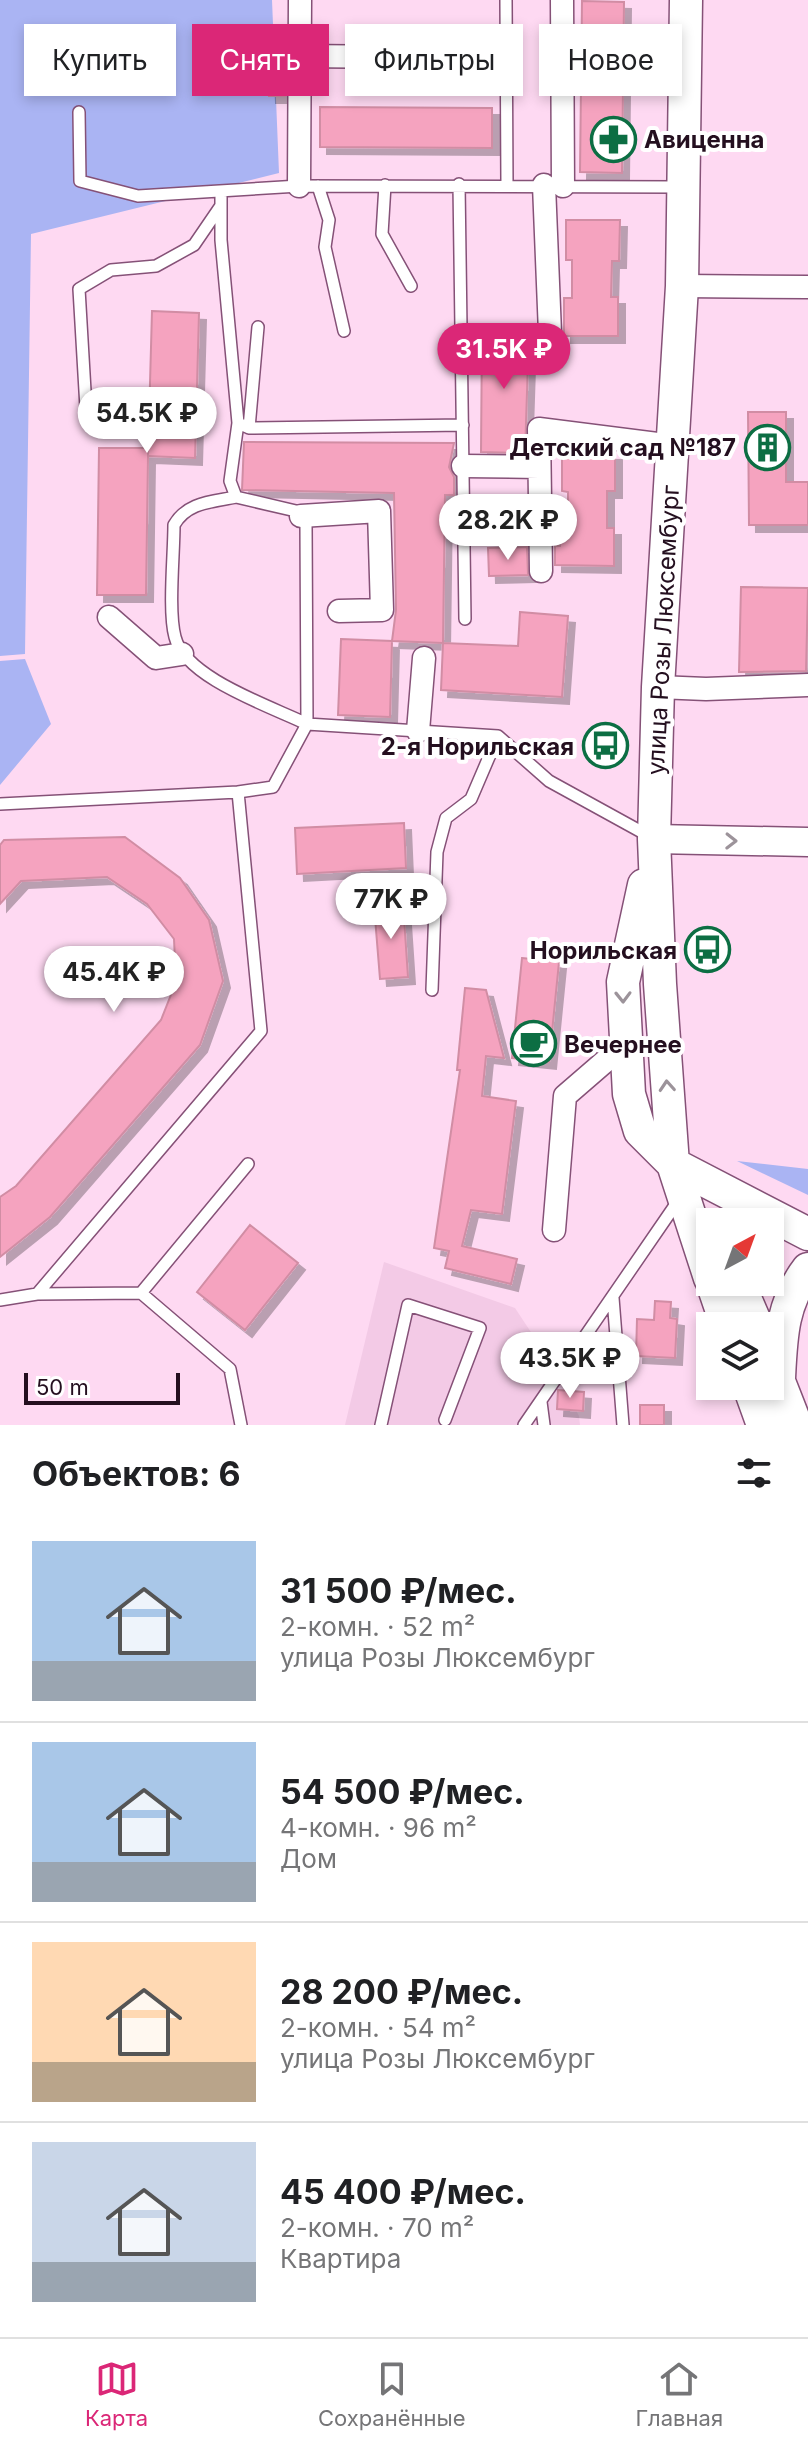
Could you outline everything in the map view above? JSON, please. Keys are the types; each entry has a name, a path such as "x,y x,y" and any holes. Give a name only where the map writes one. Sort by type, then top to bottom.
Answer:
{"main road":[{"name":"улица Розы Люксембург","path":"686,0 682,286 658,687 654,839 660,984 678,1179 696,1234"},
{"path":"654,839 623,982 629,1094 640,1131 678,1179 694,1187 704,1208"},
{"path":"678,1179 808,1234"},
{"path":"784,1313 788,1300 808,1269"},
{"path":"763,1425 764,1400"},
{"path":"781,1400 796,1425"}],"street":[{"path":"300,0 300,24"},
{"path":"550,333 562,0"},
{"path":"303,96 309,186"},
{"path":"682,286 808,287"},
{"path":"541,571 539,429 673,446"},
{"path":"463,466 539,467"},
{"path":"301,516 379,511 382,610 339,611"},
{"path":"109,617 156,658 182,654"},
{"path":"418,731 424,658"},
{"path":"658,687 706,689 808,685"},
{"path":"654,839 808,842"},
{"path":"554,1230 565,1096 624,1045"}],"lane":[{"path":"506,0 506,24"},
{"path":"506,96 507,185"},
{"path":"79,112 80,181 138,196 309,186 684,187"},
{"path":"459,184 465,619"},
{"path":"385,185 382,234 411,286"},
{"path":"309,186 329,220 325,247 344,331"},
{"path":"221,191 243,426"},
{"path":"86,408 79,289 111,270 156,266 194,245 221,207"},
{"path":"236,497 230,481 243,426 258,327"},
{"path":"243,426 463,425"},
{"path":"0,804 238,792 273,787 307,724 308,537 306,523 296,511 236,497 194,505 180,514 174,525 174,635 182,654 205,674 307,724 498,736 549,781 654,839"},
{"path":"432,990 437,852 446,818 471,799 498,736"},
{"path":"37,1294 261,1031 238,792"},
{"path":"141,1293 248,1164"},
{"path":"524,1425 613,1297 678,1179"},
{"path":"0,1300 37,1294 141,1293 230,1369 241,1425"},
{"path":"613,1297 623,1425"},
{"path":"381,1425 408,1305 480,1328 445,1420"},
{"path":"541,1402 544,1425"}],"shaded area":[{"path":"0,0 272,0 273,24 192,24 192,96 276,96 279,173 31,234 25,654 0,656"},
{"path":"25,659 51,724 0,785 0,661"},
{"path":"737,1161 808,1169 808,1195"},
{"path":"384,1262 515,1308 554,1367 579,1416 580,1425 345,1425"}],"building":[{"path":"582,1 624,2 624,24 582,24"},
{"path":"581,96 623,96 622,173 580,172"},
{"path":"320,107 492,108 492,148 320,147"},
{"path":"566,220 620,220 619,261 612,261 611,297 618,297 618,336 564,336 564,298 572,298 572,260 566,260"},
{"path":"152,311 199,313 195,458 148,456 146,595 97,595 99,448 148,448 148,455"},
{"path":"482,331 529,331 525,453 481,452"},
{"name":"Детский сад №187","path":"748,412 786,412 786,482 808,482 808,525 749,525"},
{"path":"244,442 454,443 449,467 454,477 454,495 445,495 443,643 392,641 396,610 394,493 242,490"},
{"path":"562,452 615,453 615,491 607,491 607,528 614,528 614,566 555,565 555,546 560,546 561,527 568,528 568,492 562,491"},
{"path":"527,547 528,575 489,576 488,548"},
{"path":"741,587 808,588 806,671 739,672"},
{"path":"520,612 568,616 562,697 441,690 443,643 518,646"},
{"path":"341,639 392,641 390,717 338,715"},
{"path":"404,823 406,868 297,874 295,828"},
{"path":"125,837 180,878 209,920 223,981 200,1045 50,1217 0,1257 0,1197 16,1186 161,1020 176,982 174,939 147,904 107,877 21,881 0,904 0,845 4,840"},
{"path":"403,903 408,977 380,979 374,905"},
{"path":"522,958 559,962 549,1062 512,1058"},
{"path":"465,988 486,990 504,1058 486,1056 482,1096 516,1101 502,1214 471,1210 462,1246 517,1259 511,1284 445,1268 449,1251 434,1248 460,1070 457,1070"},
{"path":"250,1225 298,1263 245,1330 197,1292"},
{"path":"655,1301 671,1302 670,1318 677,1319 675,1358 636,1356 637,1319 654,1320"},
{"path":"558,1390 584,1392 583,1411 557,1409"},
{"path":"640,1405 664,1405 664,1425 640,1425"}],"place":[{"name":"Авиценна","path":"613,139"},
{"name":"Детский сад №187","path":"767,447"},
{"name":"2-я Норильская","path":"605,746"},
{"name":"Норильская","path":"708,950"},
{"name":"Вечернее","path":"533,1044"}]}
